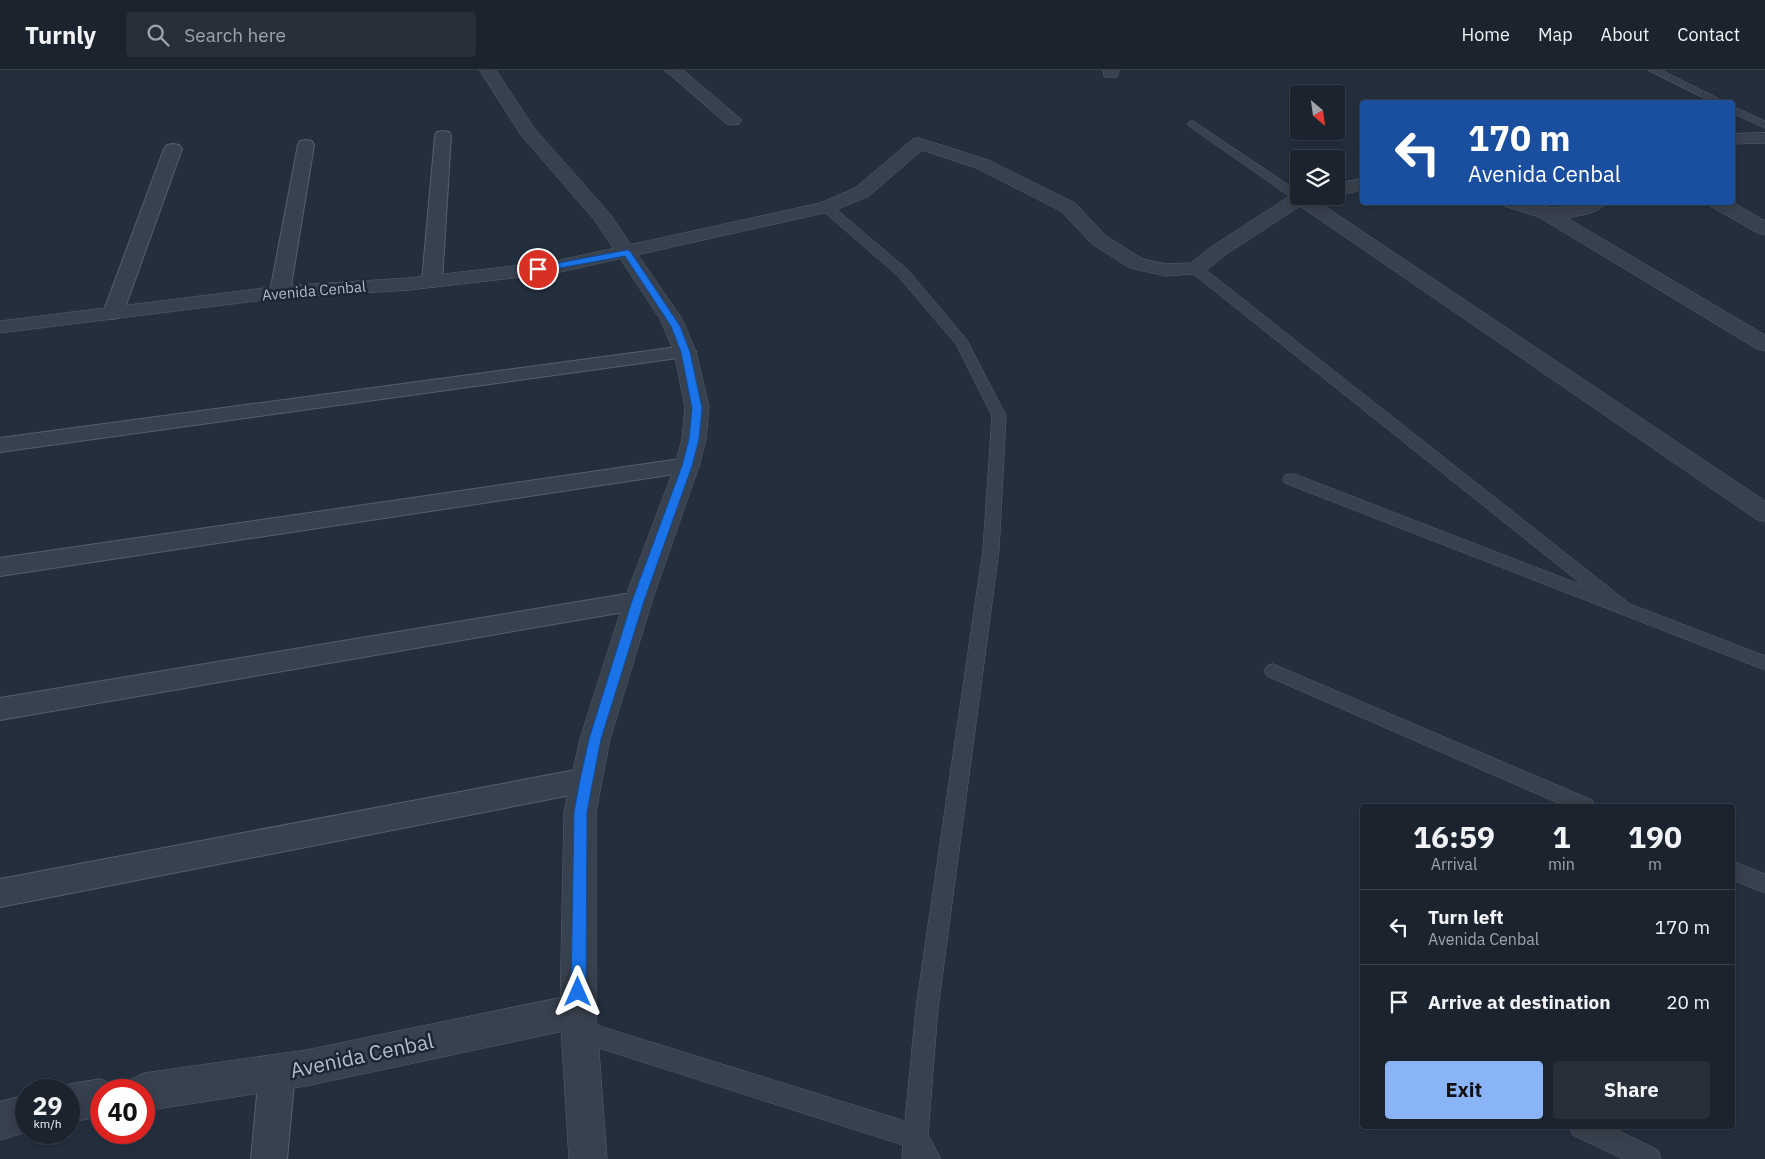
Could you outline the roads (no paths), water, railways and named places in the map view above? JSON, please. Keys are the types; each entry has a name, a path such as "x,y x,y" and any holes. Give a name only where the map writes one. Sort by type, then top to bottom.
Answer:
{"street":[{"path":"488,70 526,131 603,218 675,326 685,352 697,408 694,439 687,466 638,601 595,739 580,812 579,1021 588,1159"},
{"path":"673,70 734,120"},
{"path":"432,281 443,136"},
{"path":"1735,138 1765,138"},
{"name":"Avenida Cenbal","path":"0,327 280,292 432,281 556,267 627,253 826,207 862,192 918,143 982,164 1068,207 1099,240 1137,264 1166,270 1196,269"},
{"path":"280,292 306,145"},
{"path":"113,313 173,149"},
{"path":"1345,188 1360,185"},
{"path":"1196,269 1218,251 1291,205"},
{"path":"1316,205 1765,513"},
{"path":"1522,205 1546,214 1765,344"},
{"path":"1546,214 1584,209 1592,205"},
{"path":"1721,205 1765,229"},
{"path":"0,445 685,352"},
{"path":"0,567 687,466"},
{"path":"0,709 638,601"},
{"path":"0,893 586,780"},
{"name":"Avenida Cenbal","path":"155,1090 277,1073 579,1021"},
{"path":"269,1159 277,1073"},
{"path":"0,1121 15,1117"}],"lane":[{"path":"1653,70 1716,100"},
{"path":"1735,110 1765,124"},
{"path":"1193,124 1290,188"},
{"path":"1532,205 1546,214"},
{"path":"826,207 903,273 962,343 999,416 991,550 927,1008 915,1148"},
{"path":"1196,269 1626,610"},
{"path":"1291,479 1765,663"},
{"path":"1273,671 1580,804"},
{"path":"1735,871 1765,884"},
{"path":"579,1021 915,1148 928,1159"},
{"path":"1588,1129 1649,1159"}]}
